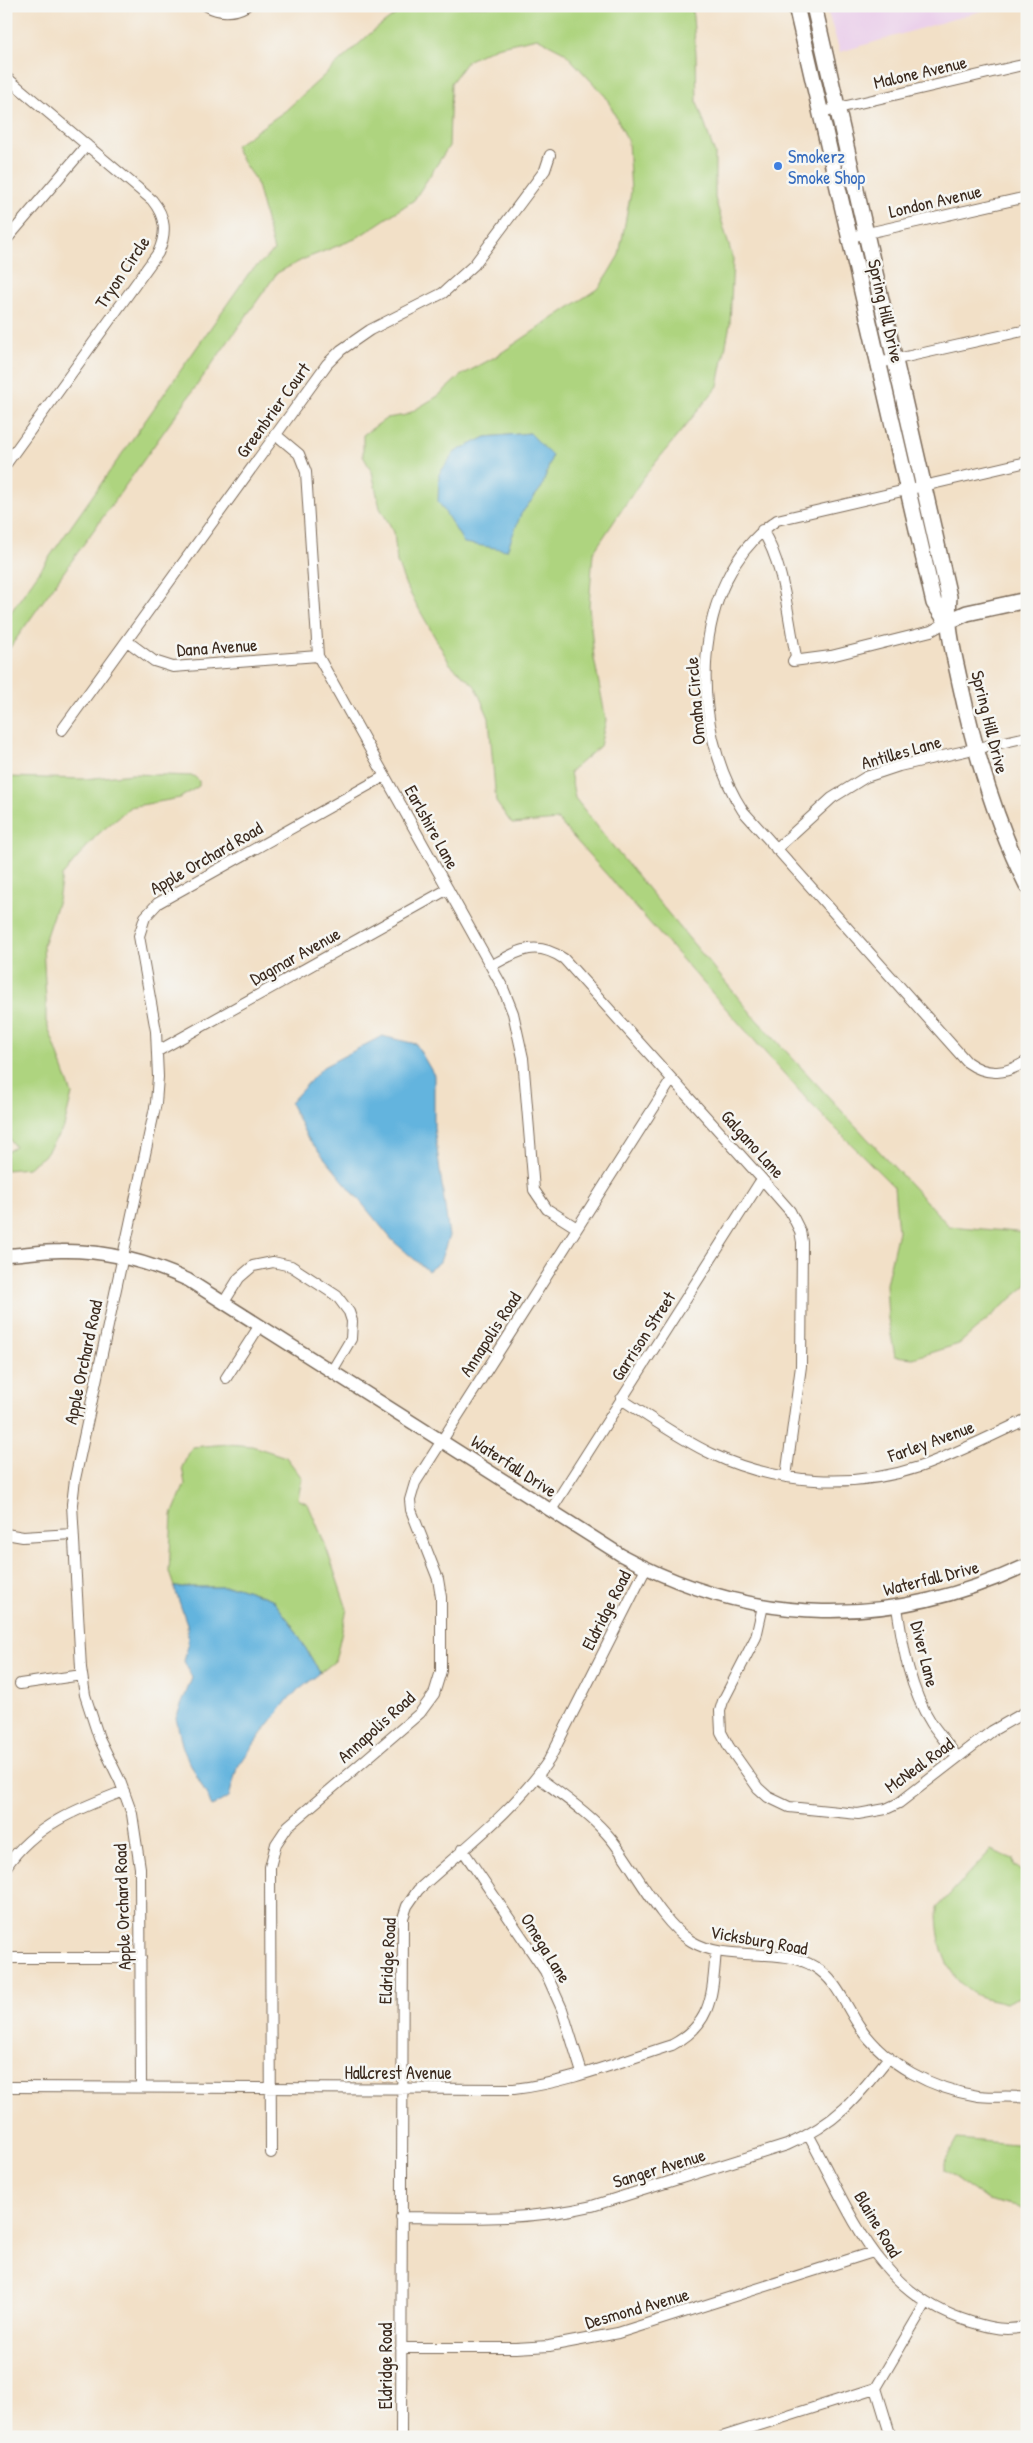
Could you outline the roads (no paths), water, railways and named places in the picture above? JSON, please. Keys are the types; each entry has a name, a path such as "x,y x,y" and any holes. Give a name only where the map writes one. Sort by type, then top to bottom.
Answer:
{"main road":[{"name":"Spring Hill Drive","path":"796,6 934,603 947,622"},
{"name":"Spring Hill Drive","path":"814,6 839,107 949,597 947,622 976,749 1004,833 1026,883"},
{"path":"947,622 967,613 1027,600"}],"street":[{"path":"206,6 222,11 232,11 246,6"},
{"name":"Malone Avenue","path":"820,112 1027,64"},
{"name":"Tryon Circle","path":"6,76 159,208 164,227 162,244 158,252 6,464"},
{"path":"6,240 87,145"},
{"name":"Greenbrier Court","path":"62,730 317,376 341,350 370,330 427,303 461,279 474,265 546,170 550,155"},
{"name":"London Avenue","path":"850,237 1027,197"},
{"path":"879,363 1027,330"},
{"name":"Earlshire Lane","path":"276,434 299,454 306,472 318,656 491,966 513,1014 519,1036 526,1078 534,1190 547,1209 577,1228"},
{"name":"Omaha Circle","path":"1027,462 790,516 777,520 762,530 751,542 718,600 708,638 706,682 708,708 716,755 723,776 743,811 967,1062 975,1068 994,1073 1014,1069 1027,1061"},
{"path":"762,530 772,545 780,578 796,656 793,661 831,656 931,631 947,622"},
{"name":"Dana Avenue","path":"126,641 154,661 173,666 318,656"},
{"name":"Antilles Lane","path":"776,849 832,798 866,777 899,766 1027,737"},
{"name":"Apple Orchard Road","path":"141,2088 140,1868 136,1832 124,1790 91,1716 82,1675 72,1534 75,1479 156,1103 158,1052 139,936 145,917 150,910 385,776"},
{"name":"Dagmar Avenue","path":"158,1052 448,889"},
{"name":"Galgano Lane","path":"491,966 524,949 540,948 555,952 564,959 790,1211 798,1226 802,1242 801,1366 786,1476"},
{"name":"Annapolis Road","path":"271,2153 270,1866 276,1844 288,1826 420,1713 434,1694 441,1671 440,1589 414,1517 410,1500 415,1483 672,1079"},
{"name":"Garrison Street","path":"551,1510 762,1179"},
{"name":"Waterfall Drive","path":"6,1255 82,1251 123,1256 167,1270 224,1302 441,1441 646,1568 700,1590 763,1606 823,1612 897,1607 955,1594 1027,1564"},
{"path":"224,1302 239,1278 253,1266 273,1262 290,1266 298,1271 337,1296 349,1312 352,1321 350,1339 332,1371"},
{"path":"226,1378 260,1325"},
{"name":"Farley Avenue","path":"621,1399 688,1442 738,1464 786,1476 838,1480 890,1474 941,1459 1027,1419"},
{"path":"6,1534 23,1537 72,1534"},
{"name":"Eldridge Road","path":"401,2437 403,1918 407,1906 418,1890 517,1800 538,1777 549,1760 646,1568"},
{"name":"McNeal Road","path":"763,1606 756,1637 723,1701 719,1722 721,1732 729,1747 758,1788 768,1797 784,1805 801,1810 871,1812 899,1803 992,1731 1027,1711"},
{"name":"Diver Lane","path":"897,1607 905,1656 915,1688 932,1722 958,1758"},
{"path":"20,1684 82,1675"},
{"name":"Vicksburg Road","path":"538,1777 584,1812 612,1839 680,1934 691,1942 716,1951 792,1958 815,1967 834,1984 862,2030 889,2057 921,2078 958,2092 996,2097 1027,2098"},
{"path":"6,1867 22,1848 48,1825 81,1807 124,1790"},
{"name":"Omega Lane","path":"462,1850 545,1971 562,2009 582,2073"},
{"name":"Hallcrest Avenue","path":"6,2087 514,2089 555,2082 672,2045 692,2032 699,2025 709,2006 716,1951"},
{"path":"6,1958 141,1958"},
{"name":"Sanger Avenue","path":"401,2217 507,2218 564,2212 592,2206 787,2145 809,2136 843,2112 889,2057"},
{"name":"Blaine Road","path":"809,2136 873,2252 897,2282 926,2303 951,2316 994,2329 1006,2330 1027,2326"},
{"name":"Desmond Avenue","path":"401,2348 516,2348 586,2340 628,2330 873,2252"},
{"path":"722,2437 876,2388 926,2303"},
{"path":"876,2388 891,2437"}],"water":[{"path":"530,433 552,456 542,487 521,514 507,550 464,543 438,501 439,474 455,452 486,437"},
{"path":"382,1036 416,1044 434,1075 434,1127 449,1236 440,1262 428,1271 393,1241 307,1137 290,1103 323,1067"},
{"path":"174,1587 237,1587 272,1599 292,1625 320,1673 290,1697 237,1768 229,1797 212,1806 183,1749 176,1718 192,1678 184,1661 188,1645 187,1624"}],"place":[{"name":"Smokerz Smoke Shop","path":"778,166"}]}
